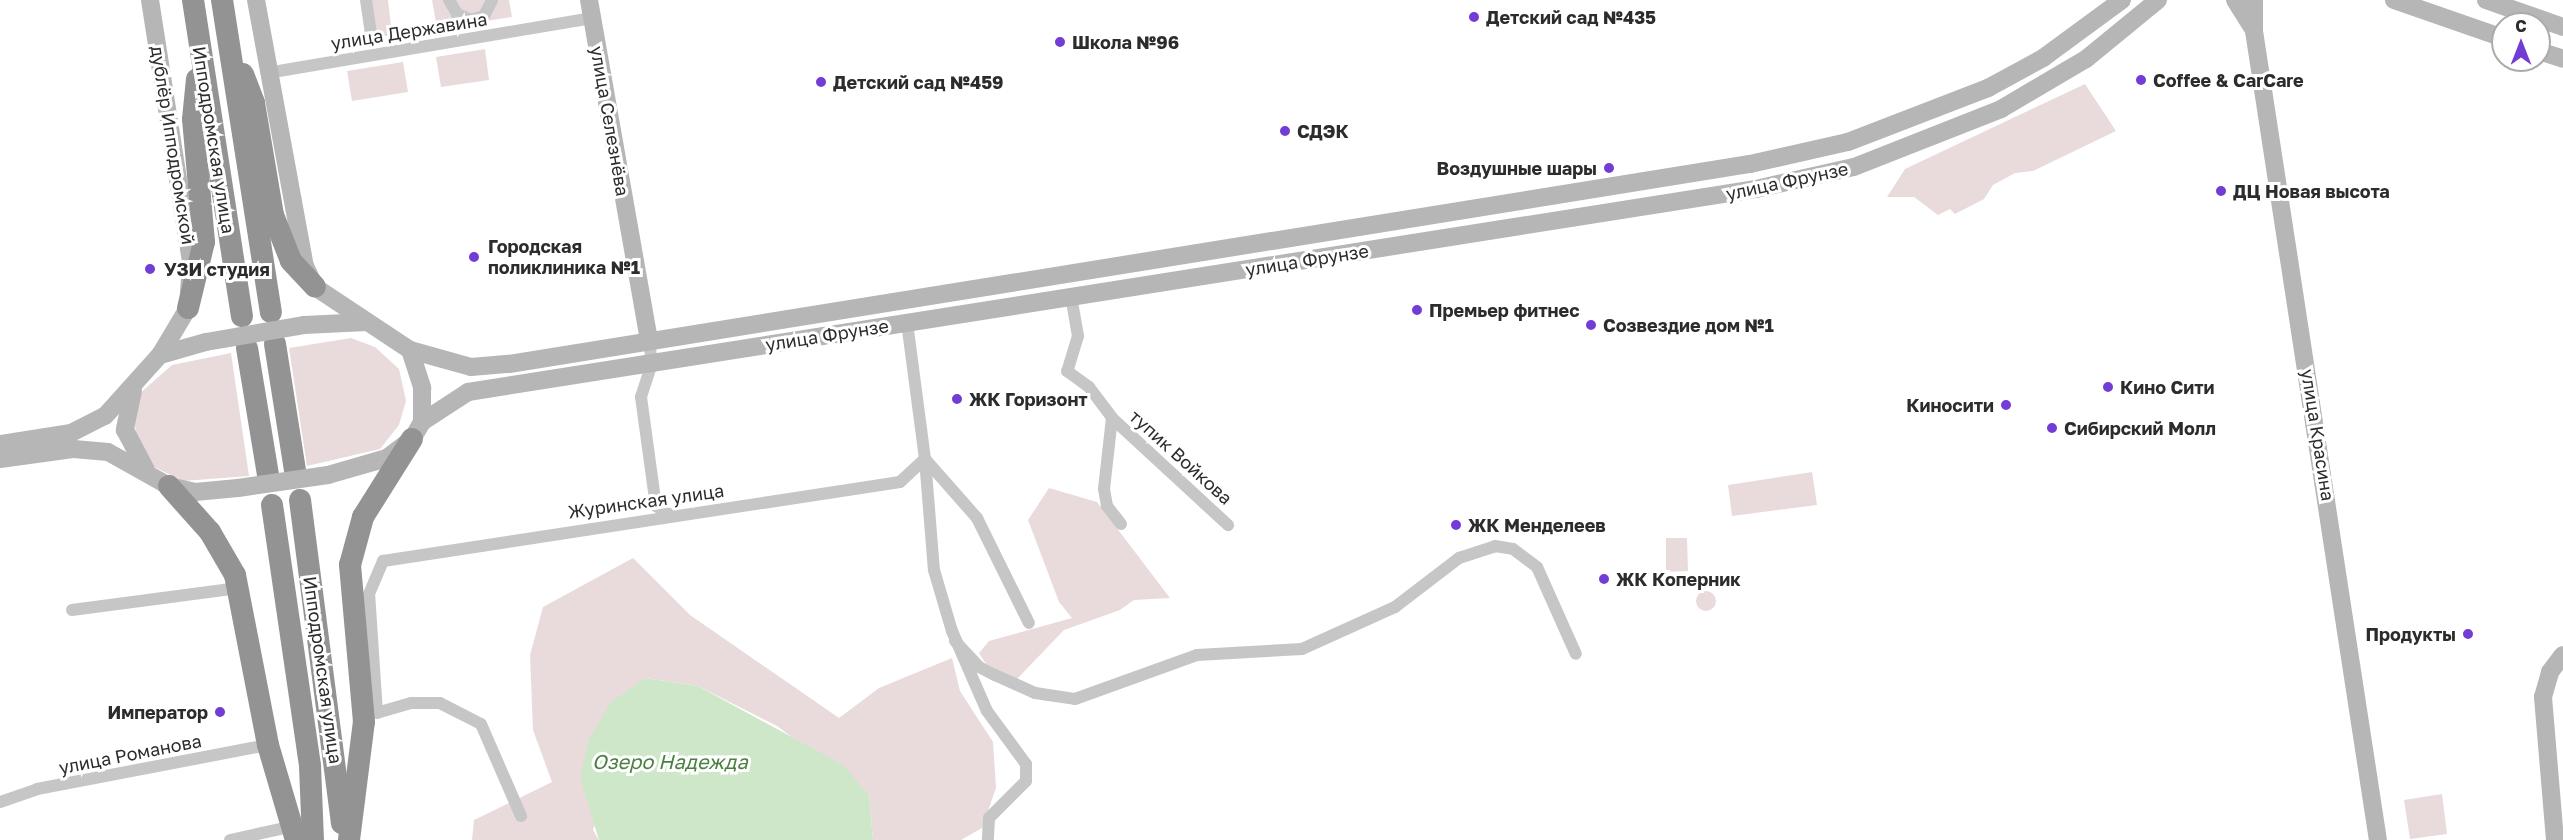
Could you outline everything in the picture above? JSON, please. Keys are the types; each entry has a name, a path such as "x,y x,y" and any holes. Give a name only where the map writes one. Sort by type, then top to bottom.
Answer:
{"highway":[{"name":"Ипподромская улица","path":"193,0 242,316"},
{"name":"Ипподромская улица","path":"222,0 271,312"},
{"path":"228,40 254,103 273,215 291,261 315,287"},
{"path":"188,308 204,242 193,119 200,51"},
{"path":"275,344 295,470"},
{"path":"247,348 267,475"},
{"path":"349,840 364,722 350,565 363,517 417,430"},
{"path":"169,486 210,532 239,588 268,745 288,834"},
{"name":"Ипподромская улица","path":"300,501 327,682 343,840"},
{"name":"Ипподромская улица","path":"272,505 310,766 312,840"}],"main road":[{"name":"дублёр Ипподромской","path":"72,441 105,416 133,389 160,355 188,308 190,262 150,0"},
{"path":"256,0 297,244 315,287 368,322"},
{"name":"улица Селезнёва","path":"589,0 649,340"},
{"name":"улица Фрунзе","path":"368,322 410,350 471,367 1461,213 1738,166 1848,142 1988,87 2043,58 2122,0"},
{"name":"улица Фрунзе","path":"169,486 195,492 238,488 328,475 387,458 417,430 468,392 1756,189 1854,167 2001,109 2079,64 2144,16 2158,0"},
{"path":"2144,16 2174,0"},
{"name":"улица Красина","path":"2235,0 2254,31"},
{"name":"улица Красина","path":"2254,0 2254,31 2378,840"},
{"path":"2394,0 2491,34"},
{"path":"2486,0 2563,27"},
{"path":"1461,213 1466,236"},
{"path":"1355,229 1359,252"},
{"path":"160,355 206,342 304,325 368,322"},
{"path":"410,350 421,379 417,430"},
{"path":"133,389 125,430 148,473"},
{"path":"0,459 72,441"},
{"path":"0,444 72,441 108,452 169,486"},
{"path":"2555,840 2543,697 2550,672 2563,655"}],"street":[{"path":"366,0 372,40"},
{"path":"450,0 457,14 471,20 484,16 492,0"},
{"name":"улица Державина","path":"267,73 592,18"},
{"path":"1071,296 1078,336 1067,371 1089,387 1112,418"},
{"path":"907,322 924,459 934,570 955,641 987,711 1026,764 1026,781 989,818 988,840"},
{"name":"улица Селезнёва","path":"649,340 652,363 641,397 656,506 672,516"},
{"name":"тупик Войкова","path":"1112,418 1104,489 1107,506 1121,524"},
{"name":"тупик Войкова","path":"1112,418 1228,525"},
{"path":"924,459 977,518 1029,623"},
{"name":"Журинская улица","path":"521,816 481,724 440,703 411,703 377,713 369,594 383,561 397,557 900,482 924,459"},
{"path":"955,641 979,667 995,675 1035,693 1075,699 1197,655 1302,649 1395,608 1459,558 1495,546 1514,549 1537,567 1575,654"},
{"path":"72,610 239,588"},
{"name":"улица Романова","path":"0,802 37,789 268,745"},
{"path":"230,840 288,834"}],"shaded area":[{"path":"367,0 388,0 392,35 373,38"},
{"path":"432,0 446,0 464,24 437,28"},
{"path":"453,0 490,0 483,12 465,16"},
{"path":"496,0 509,0 512,17 487,21"},
{"path":"485,49 489,80 441,87 436,57"},
{"path":"403,62 408,92 352,101 347,71"},
{"path":"2085,84 2116,131 2033,171 2015,173 1993,185 1984,199 1955,214 1950,209 1938,215 1914,197 1887,197 1905,169"},
{"path":"351,338 375,347 399,369 406,401 399,425 380,449 307,466 289,348"},
{"path":"231,353 249,476 183,481 154,467 138,443 133,416 139,394 172,365"},
{"path":"1812,472 1817,505 1732,516 1728,485"},
{"path":"1049,488 1097,502 1170,598 1134,600 1120,610 1064,630 1017,679 986,664 979,653 989,641 1072,618 1059,602 1028,520"},
{"path":"1666,538 1687,538 1688,571 1666,572"},
{"path":"633,558 690,615 839,718 879,688 952,658 960,691 993,742 996,788 982,828 961,840 873,840 869,795 777,726 698,686 646,678 593,830 599,840 472,840 474,820 552,782 533,730 530,655 543,607"},
{"path":"1706,591 1713,594 1716,601 1713,608 1706,611 1699,608 1696,601 1699,594"},
{"path":"2442,794 2447,834 2410,839 2404,800"}],"water":[{"name":"Озеро Надежда","path":"646,678 698,686 843,765 869,795 873,840 599,840 580,778 589,739 611,702"}],"place":[{"name":"Детский сад №435","path":"1474,17"},
{"name":"Школа №96","path":"1060,42"},
{"name":"Coffee & CarCare","path":"2141,80"},
{"name":"Детский сад №459","path":"821,82"},
{"name":"СДЭК","path":"1285,131"},
{"name":"Воздушные шары","path":"1609,168"},
{"name":"ДЦ Новая высота","path":"2221,191"},
{"name":"Городская поликлиника №1","path":"474,257"},
{"name":"УЗИ студия","path":"150,269"},
{"name":"Премьер фитнес","path":"1417,310"},
{"name":"Созвездие дом №1","path":"1591,325"},
{"name":"Кино Сити","path":"2108,387"},
{"name":"ЖК Горизонт","path":"957,399"},
{"name":"Киносити","path":"2006,405"},
{"name":"Сибирский Молл","path":"2052,428"},
{"name":"ЖК Менделеев","path":"1456,525"},
{"name":"ЖК Коперник","path":"1604,579"},
{"name":"Продукты","path":"2468,634"},
{"name":"Император","path":"220,712"}]}
